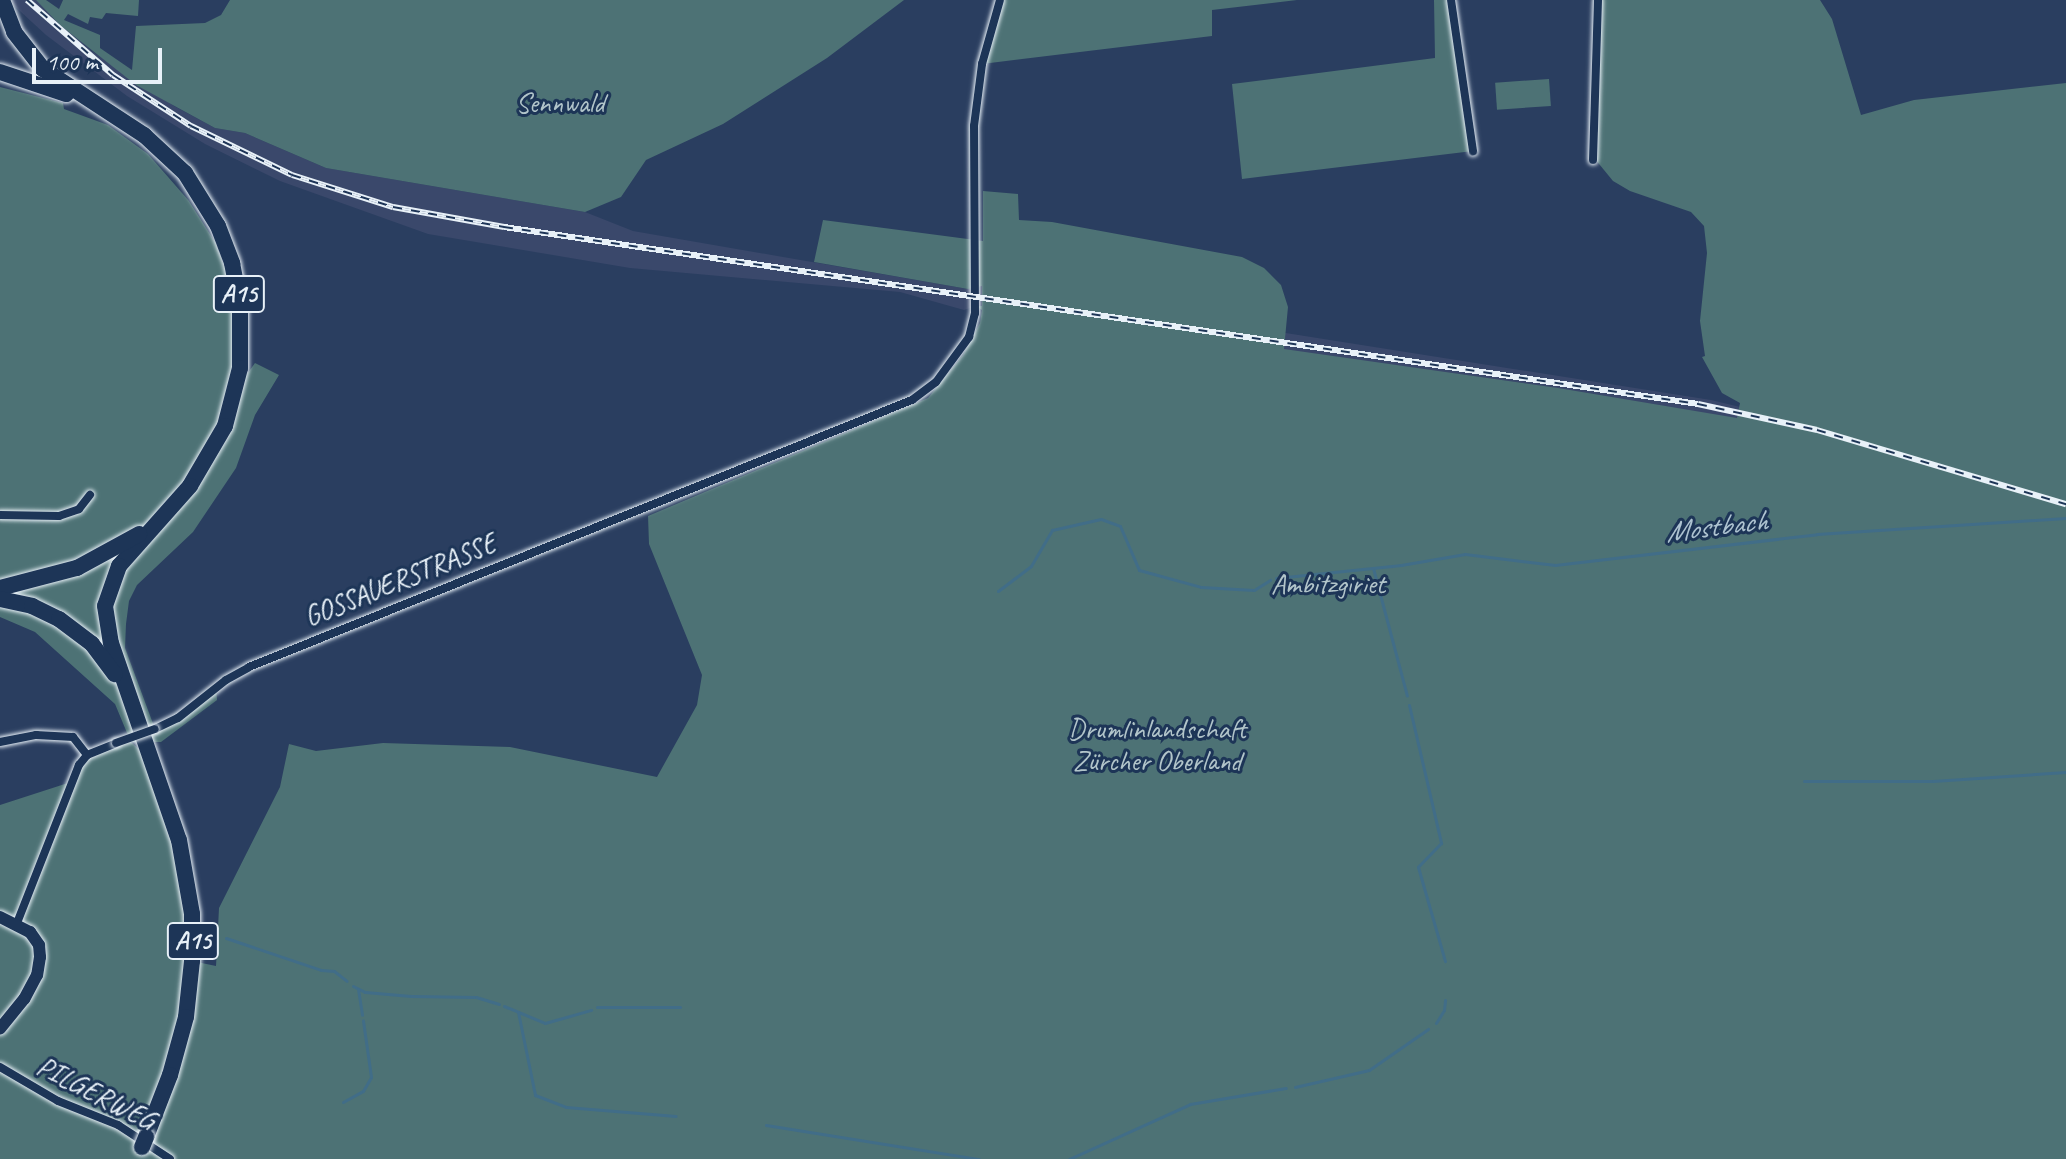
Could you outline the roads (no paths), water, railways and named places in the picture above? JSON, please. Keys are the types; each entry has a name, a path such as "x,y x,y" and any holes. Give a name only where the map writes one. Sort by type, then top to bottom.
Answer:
{"highway":[{"path":"2,0 14,32 32,58 49,74 98,106"},
{"name":"A15","path":"0,72 98,106 144,135 185,173 218,226 236,280 243,340 233,401 210,457 175,504 119,566 105,606 109,637 179,840 192,926 191,976 184,1026 170,1075 142,1148"},
{"name":"A15","path":"0,588 50,577 95,560 145,530 175,504"},
{"name":"A15","path":"0,599 32,606 59,619 92,644 129,699"}],"street":[{"name":"GOSSAUERSTRASSE","path":"87,755 178,718 226,680 249,667 912,400 936,382 953,364 969,337 976,297 974,126 982,64 1000,0"},
{"path":"1451,0 1473,151"},
{"path":"1593,160 1598,0"},
{"path":"0,515 59,516 79,509 90,495"},
{"path":"0,742 36,735 73,737 87,755 71,782 17,923"},
{"path":"0,917 30,932 39,945 40,957 37,975 24,999 0,1029"},
{"name":"PILGERWEG","path":"0,1067 58,1101 118,1125 170,1159"}],"waterway":[{"name":"Mostbach","path":"1276,578 1401,565 1465,554 1555,565 1817,534 2066,518"},
{"name":"Mostbach","path":"998,591 1031,566 1052,530 1101,519 1120,526 1139,570 1201,587 1254,590 1270,580"},
{"name":"Mostbach","path":"1373,568 1407,696"},
{"name":"Mostbach","path":"1409,705 1441,843 1418,867 1445,961"},
{"path":"1804,781 1933,781 2066,772"},
{"path":"226,938 321,970 334,971 347,981"},
{"path":"353,986 365,992 476,997 499,1004"},
{"path":"358,989 362,1015"},
{"path":"1436,1023 1444,1010 1445,1000"},
{"path":"504,1006 545,1023 591,1010"},
{"path":"597,1007 680,1007"},
{"path":"518,1012 535,1095 566,1107 676,1116"},
{"path":"343,1102 363,1091 371,1077 363,1021"},
{"path":"1295,1087 1369,1070 1428,1029"},
{"path":"1069,1159 1190,1104 1286,1088"},
{"path":"766,1125 979,1159"}],"railway":[{"path":"27,0 113,75 191,126 292,175 393,207 504,227 1698,404 1817,430 2066,504"}],"park label":[{"name":"Sennwald","path":"560,103"},
{"name":"Ambitzgiriet","path":"1328,584"},
{"name":"Drumlinlandschaft Zürcher Oberland","path":"1157,745"}]}
